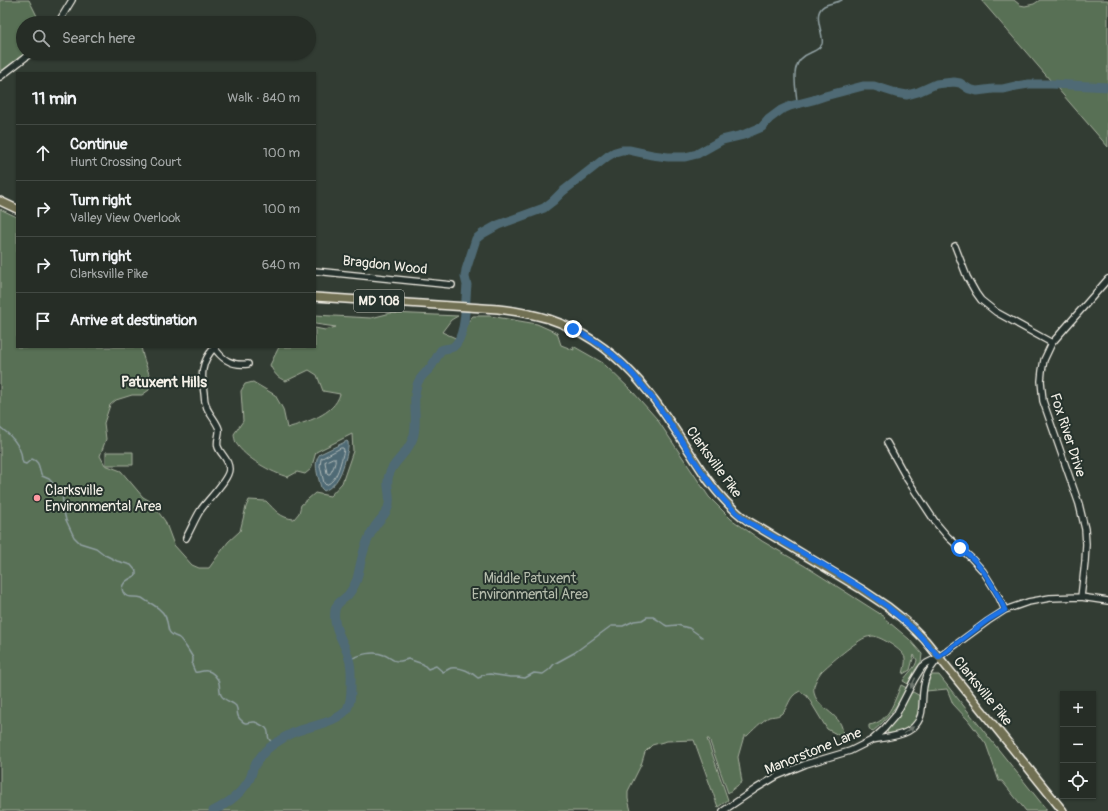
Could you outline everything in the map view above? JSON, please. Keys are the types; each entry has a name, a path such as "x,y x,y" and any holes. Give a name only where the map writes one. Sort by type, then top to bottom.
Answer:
{"main road":[{"path":"0,201 16,209"},
{"name":"Clarksville Pike","path":"316,297 520,312 549,319 585,335 611,353 629,369 645,387 708,480 723,500 736,513 748,522 861,588 888,607 916,631 939,657 1063,811"}],"street":[{"path":"62,16 72,0"},
{"path":"0,77 22,60"},
{"path":"955,246 967,277 981,300 996,312 1052,343"},
{"name":"Bragdon Wood","path":"316,271 452,285"},
{"name":"Fox River Drive","path":"1081,597 1086,544 1082,517 1079,504 1043,401 1041,390 1042,371 1047,352 1052,343 1108,279"},
{"path":"186,538 199,512 225,480 229,472 227,460 218,448 219,431 206,406 202,386 202,368 208,355 214,348 222,357 231,363 240,365 248,364"},
{"path":"887,443 907,479 936,523 948,538 984,571 1005,610"},
{"path":"939,657 988,620 1005,610 1038,600 1060,597 1081,597 1108,601"},
{"name":"Manorstone Lane","path":"872,740 896,715 922,667 939,657"},
{"name":"Manorstone Lane","path":"723,811 777,776 806,764 850,751 872,740 901,735 911,730 921,715 922,692 926,678 939,657"}],"green space":[{"path":"0,0 29,0 37,16 16,16 16,60 0,72"},
{"path":"981,0 1014,0 1020,5 1025,6 1034,4 1040,0 1108,0 1108,147"},
{"name":"Middle Patuxent Environmental Area","path":"0,209 16,217 16,348 141,348 149,374 149,390 142,395 132,395 116,400 110,405 104,423 106,439 100,456 105,465 121,471 143,497 150,501 165,521 174,545 192,565 199,568 209,568 228,542 240,531 249,500 266,501 281,515 294,519 299,513 301,505 315,493 330,496 342,483 353,451 352,434 316,452 311,469 305,474 297,472 288,477 274,472 252,459 240,449 234,436 243,421 241,391 245,384 253,382 275,395 283,409 287,428 318,417 332,407 337,401 340,394 323,391 317,375 309,370 286,381 276,375 270,365 278,348 316,348 316,328 325,330 336,327 316,324 316,315 371,318 391,313 458,316 451,320 442,332 460,340 466,324 473,316 490,316 537,324 557,333 561,345 574,350 573,346 603,363 633,392 657,419 709,497 731,519 762,541 805,566 885,617 884,618 909,639 922,654 921,662 908,684 903,681 916,663 917,660 914,655 910,670 903,674 905,658 900,651 891,644 873,636 862,639 836,658 821,672 814,686 814,693 820,704 840,722 842,737 827,729 807,696 800,691 793,696 781,714 769,717 747,736 744,736 738,757 742,782 728,793 709,739 707,739 728,800 718,807 694,740 667,741 652,745 645,752 641,765 628,791 631,811 0,811"},
{"path":"106,452 133,452 133,465 106,465"},
{"path":"931,675 939,675 1046,809 1046,811 1026,811 1002,781 999,781 986,744 968,720 953,704 947,689 926,691"},
{"path":"901,685 907,688 900,700 892,712 872,732 869,725 876,723 886,716"},
{"path":"913,692 920,696 919,712 915,722 903,731 888,734 887,729 901,712 911,693"}],"water":[{"path":"347,441 348,450 341,472 333,485 324,491 321,488 316,462 320,454"}],"waterway":[{"path":"797,105 795,75 798,62 803,57 818,49 822,44 822,35 818,19 820,10 826,5 842,0"},
{"path":"213,811 228,802 242,790 250,779 257,761 271,746 295,732 331,720 347,709 351,695 351,665 335,623 335,610 338,603 348,595 354,585 368,540 374,528 388,508 389,475 391,470 409,447 415,432 415,391 418,382 431,366 441,350 453,347 458,342 461,335 467,285 465,277 466,270 476,239 482,234 498,225 544,208 562,192 615,152 629,150 668,157 685,157 697,154 722,140 743,135 762,127 769,119 781,110 790,106 863,86 874,86 907,95 936,84 954,82 960,83 969,89 977,91 1003,89 1029,84 1108,87"},
{"path":"0,427 18,446 23,463 26,464 32,459 35,460 42,476 49,479 62,493 66,520 74,537 80,543 96,548 105,555 117,561 131,565 136,571 136,575 124,583 122,589 124,594 128,597 142,598 162,612 165,616 170,633 180,639 192,656 192,665 195,672 209,671 213,673 218,681 221,695 224,699 236,706 239,718 244,723 255,722 266,728 269,739 273,744"},
{"path":"350,659 375,653 385,655 392,660 397,661 408,659 423,664 428,669 436,666 443,672 451,668 462,669 478,678 482,675 490,674 525,678 534,673 543,674 554,664 574,653 611,626 623,626 647,617 653,617 667,626 677,625 689,628 702,637"}],"place":[{"name":"Clarksville Environmental Area","path":"37,498"}],"district":[{"name":"Patuxent Hills","path":"164,382"}],"route":[{"path":"573,329 585,335 611,353 629,369 645,387 708,480 719,495 736,513 748,522 861,588 898,614 925,640 939,657 988,620 1005,610 984,571 960,548"}]}
